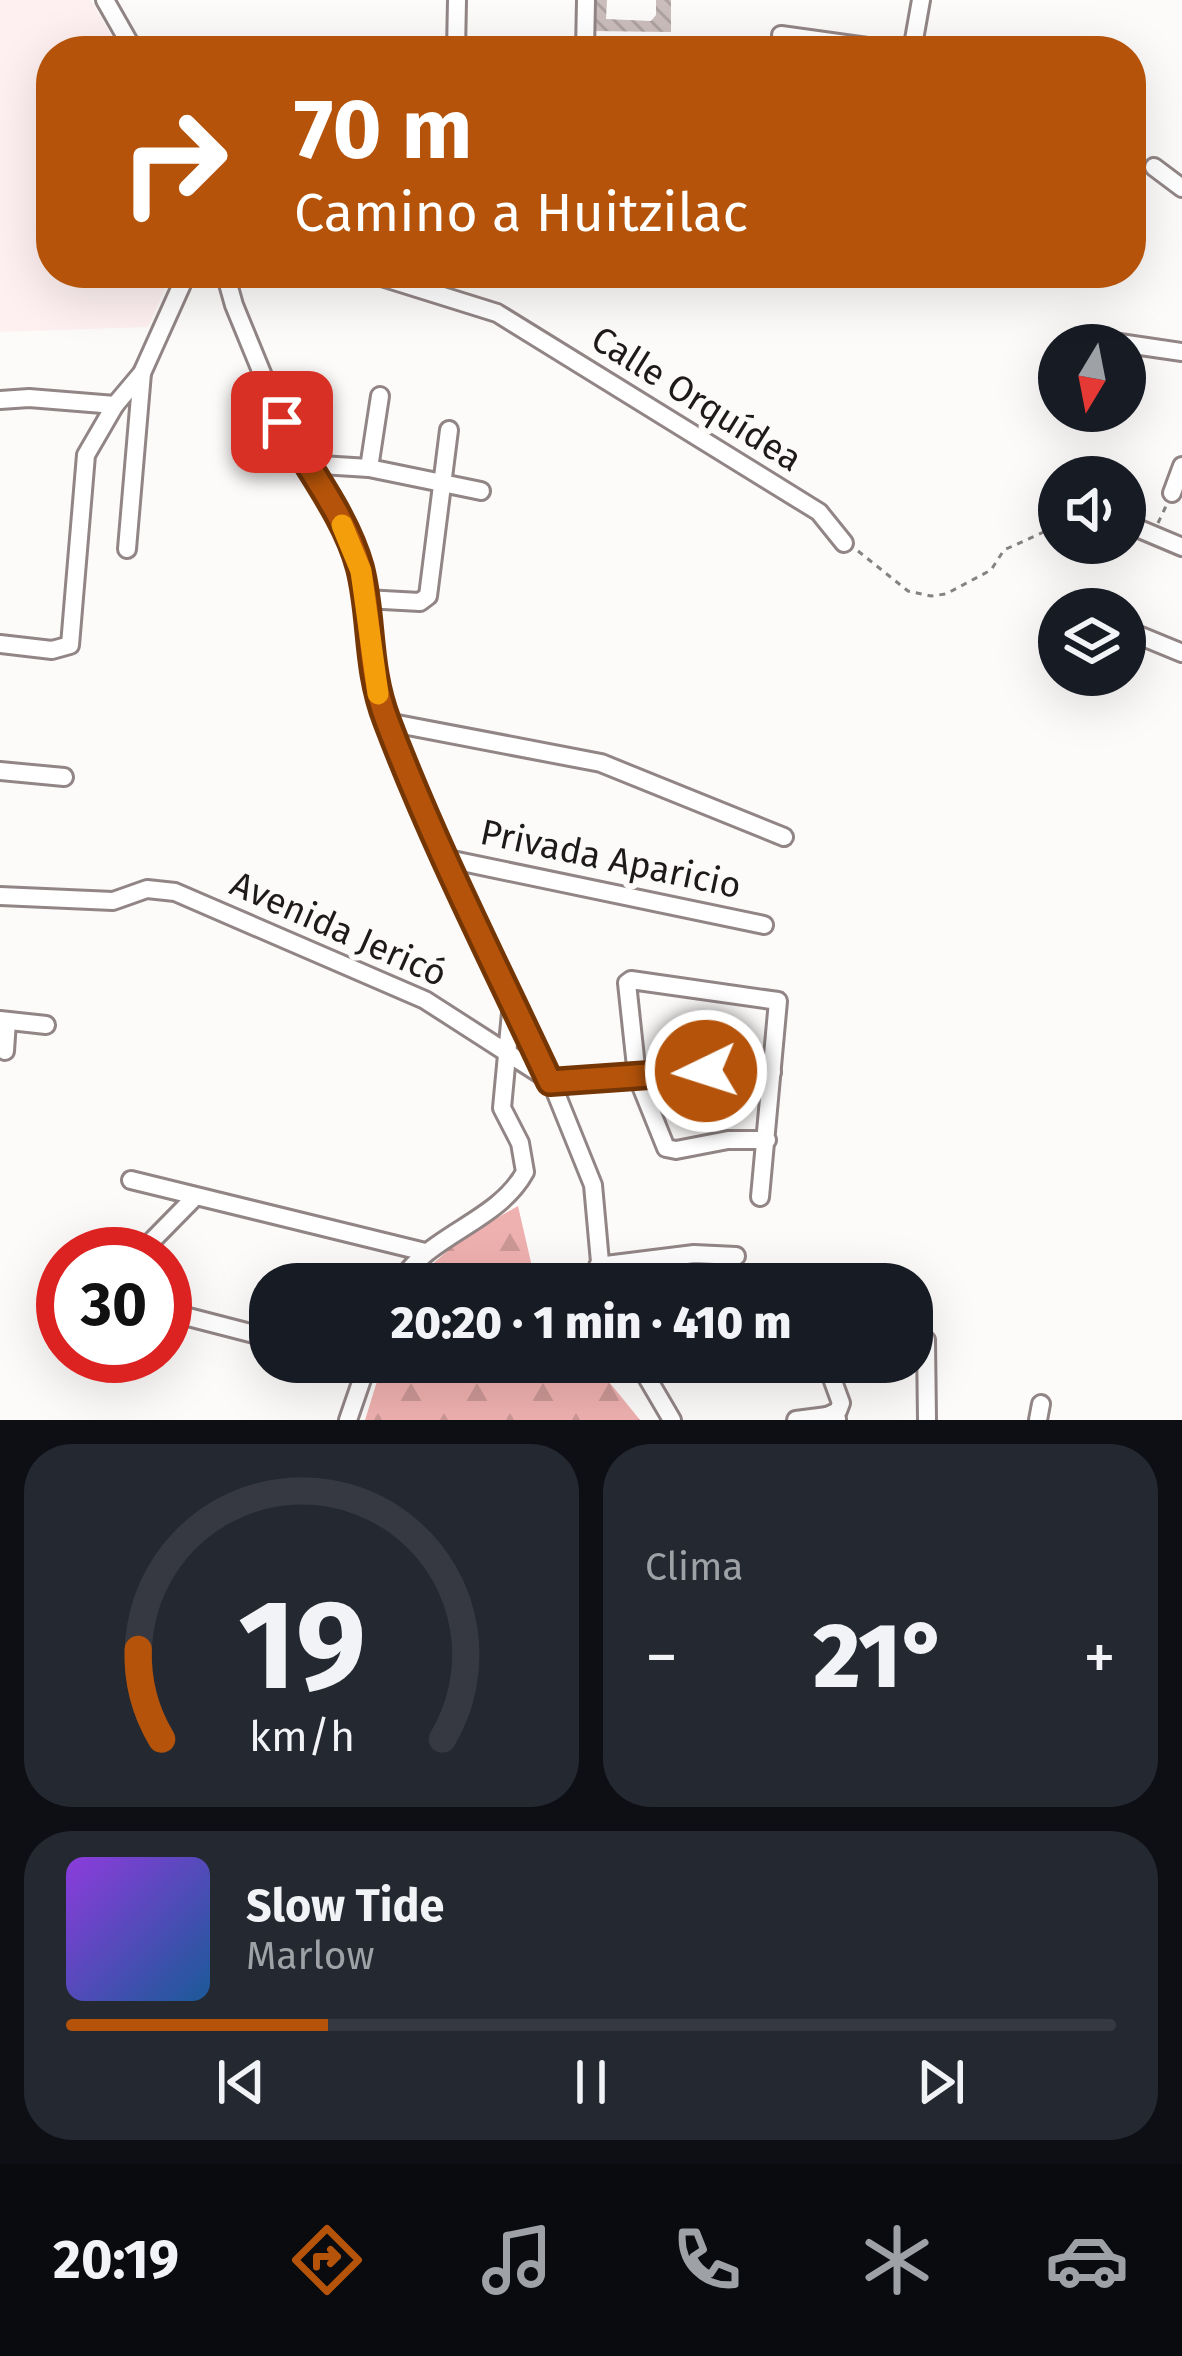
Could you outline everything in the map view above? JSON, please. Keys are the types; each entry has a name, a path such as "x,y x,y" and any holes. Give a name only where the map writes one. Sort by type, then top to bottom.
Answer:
{"street":[{"path":"105,0 125,36"},
{"path":"456,36 457,0"},
{"path":"585,36 586,0"},
{"path":"914,36 920,0"},
{"path":"781,34 795,36"},
{"path":"1154,167 1182,188"},
{"path":"0,644 52,650 70,645 84,464 95,434 142,373 181,288"},
{"path":"229,288 282,422 350,538 376,690 443,858 550,1082 593,1185 599,1263"},
{"name":"Calle Orquídea","path":"417,288 497,313 819,512 844,543"},
{"path":"1146,347 1182,352"},
{"path":"127,549 142,373"},
{"path":"369,468 380,396"},
{"path":"0,400 115,405"},
{"path":"364,599 426,601 449,430"},
{"path":"305,464 369,468 481,491"},
{"path":"1172,493 1182,466"},
{"path":"1146,532 1182,547"},
{"path":"1146,638 1182,653"},
{"path":"387,722 601,763 784,837"},
{"path":"0,770 64,777"},
{"name":"Privada Aparicio","path":"443,858 764,925"},
{"name":"Avenida Jericó","path":"0,896 113,902 147,890 189,897 425,1000 550,1082"},
{"path":"760,1197 767,1140 778,1001 632,980 626,983 638,1076 663,1144 670,1150 728,1140 767,1140"},
{"path":"416,1263 522,1179 526,1161 502,1101 512,1001"},
{"path":"5,1051 4,1020 46,1025"},
{"path":"550,1082 706,1071 772,1072"},
{"path":"130,1180 425,1252"},
{"path":"166,1227 196,1197"},
{"path":"647,1263 674,1256 736,1256"},
{"path":"192,1318 249,1333"},
{"path":"348,1420 361,1383"},
{"path":"650,1383 672,1420"},
{"path":"796,1420 833,1418 841,1403 834,1383"},
{"path":"927,1383 927,1420"}],"path":[{"path":"1152,535 1172,493"},
{"path":"844,543 908,591 931,596 946,594 991,570 1004,550 1038,535"}],"shaded area":[{"path":"0,0 91,0 111,36 36,36 36,288 165,288 148,327 0,332"}],"green space":[{"path":"518,1206 531,1263 434,1263 462,1238"},
{"path":"376,1383 610,1383 640,1420 365,1420"}],"building":[{"path":"591,0 607,0 606,19 651,21 656,0 671,0 671,32 591,31"}],"slow traffic":[{"path":"342,525 361,571 378,694"}],"route":[{"path":"282,422 350,538 361,571 376,690 387,722 443,858 550,1082 706,1071"}]}
